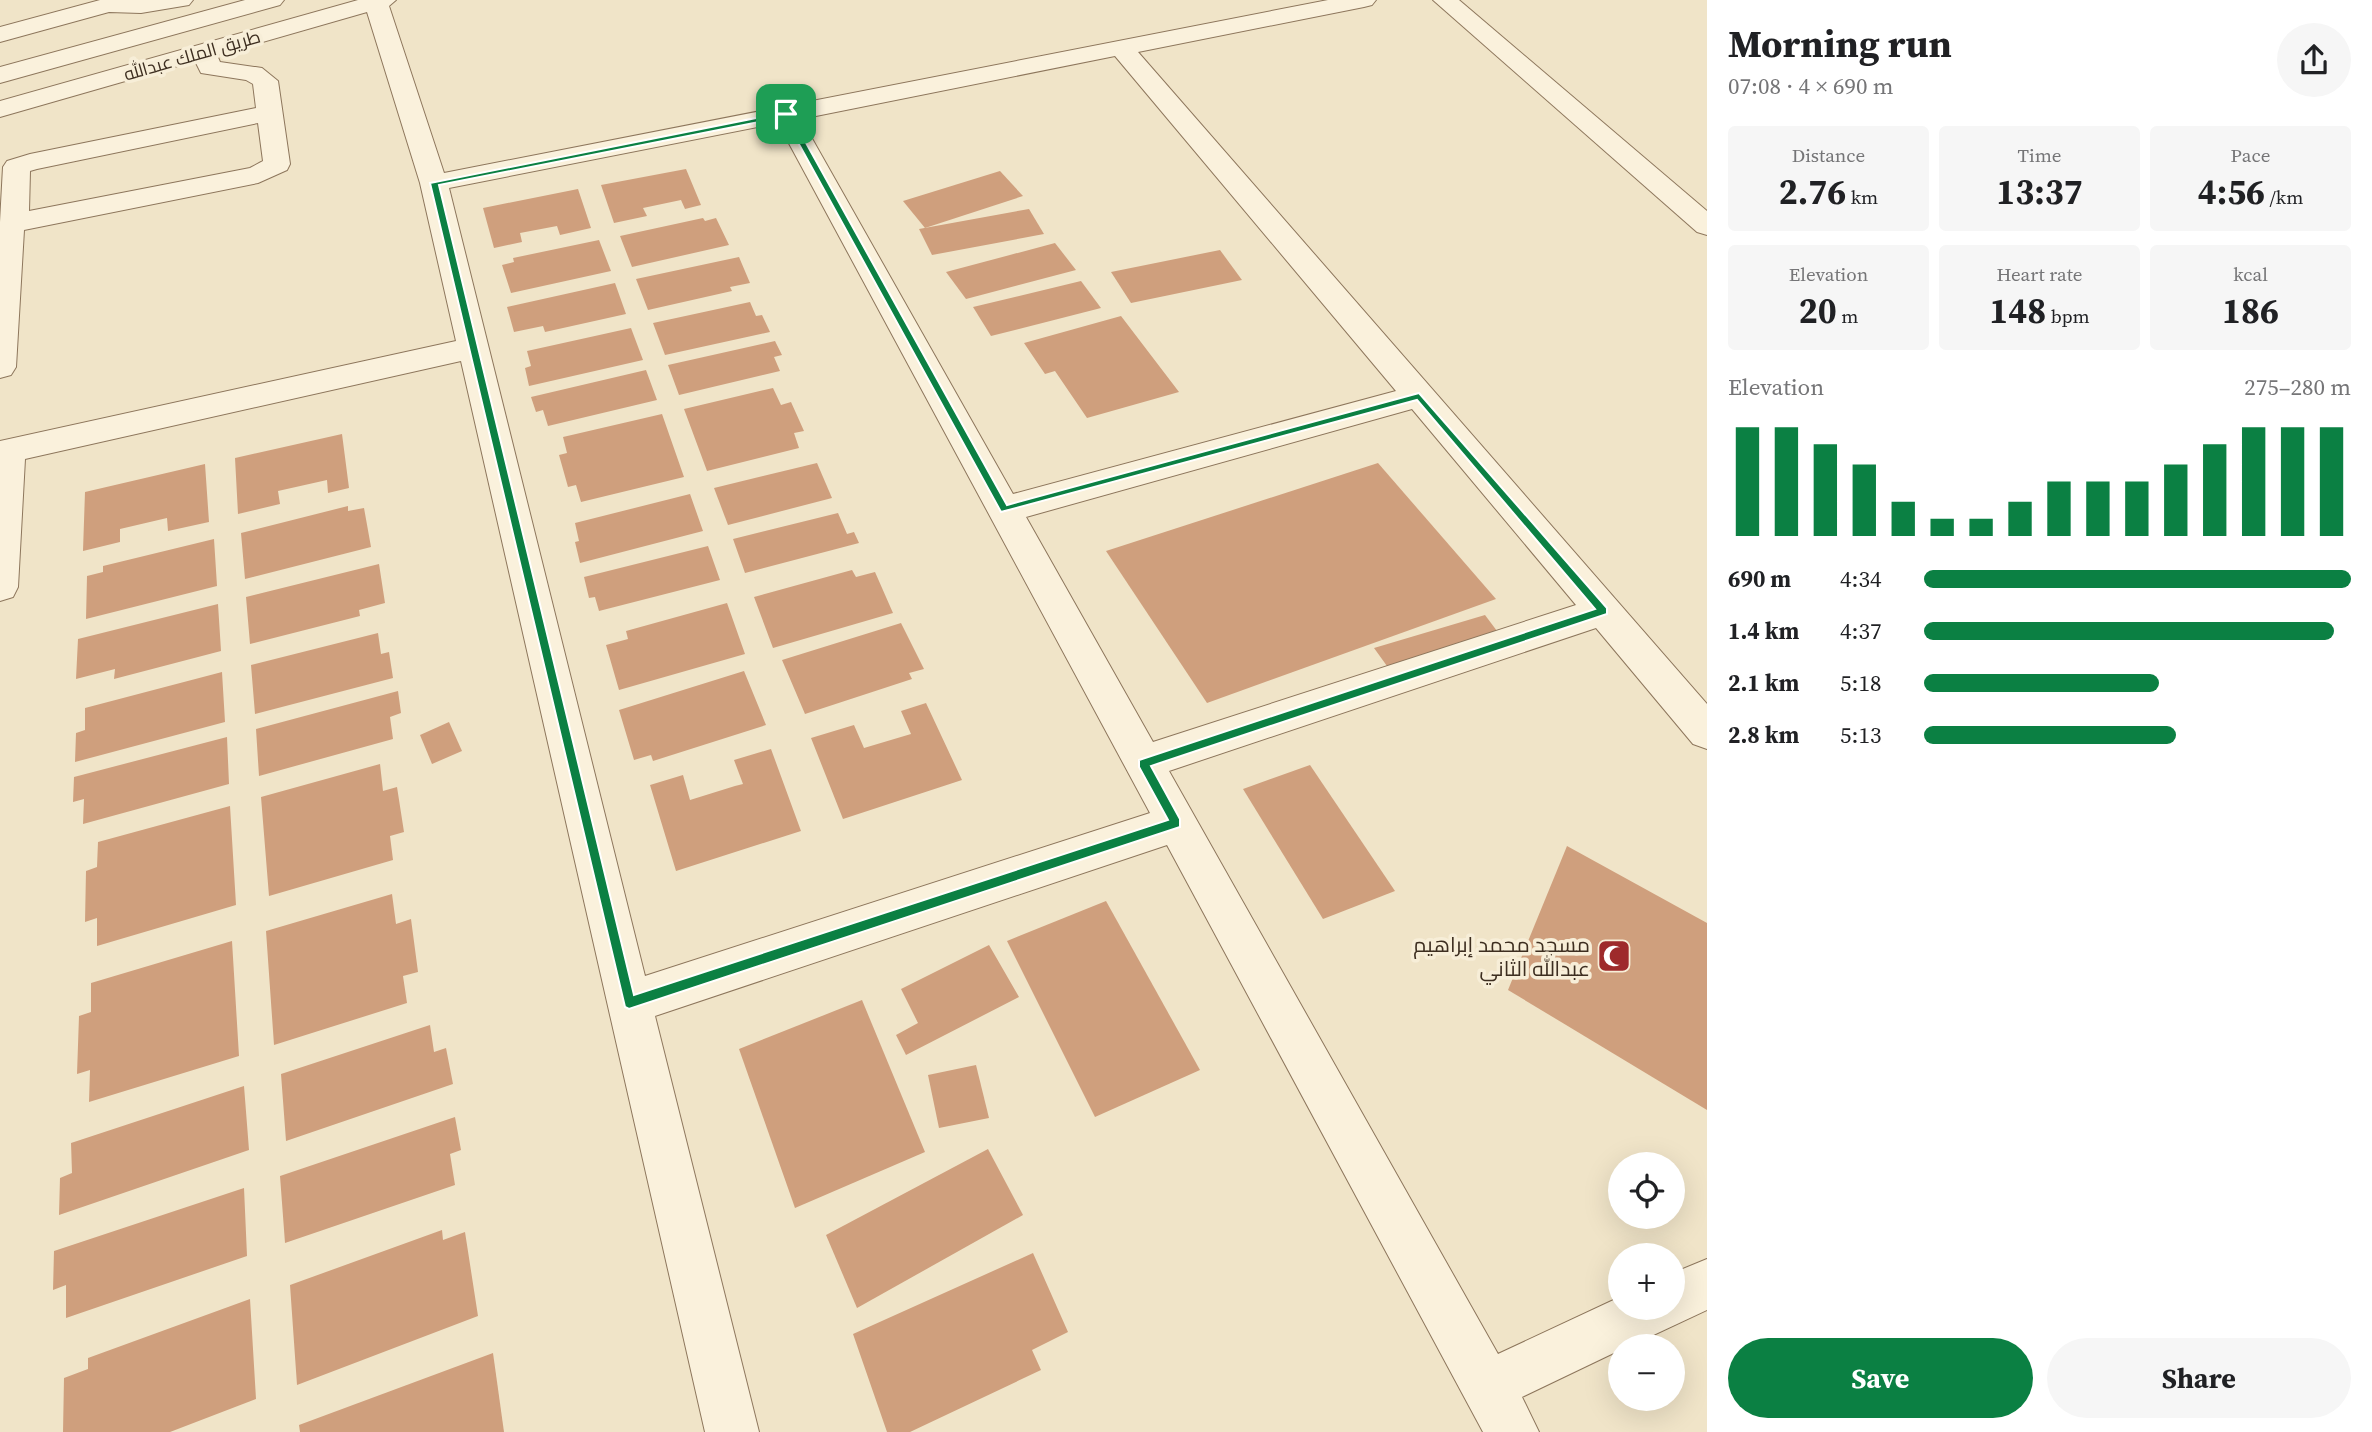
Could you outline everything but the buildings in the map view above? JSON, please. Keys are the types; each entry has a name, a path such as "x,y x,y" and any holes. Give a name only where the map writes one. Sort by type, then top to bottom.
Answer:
{"street":[{"path":"0,33 60,0"},
{"path":"0,33 108,5 141,6 181,0"},
{"name":"طريق الملك عبدالله","path":"0,75 271,0"},
{"path":"434,183 1364,0"},
{"path":"1445,0 1707,226"},
{"path":"380,1 434,183 732,1432"},
{"name":"طريق الملك عبدالله","path":"0,109 380,1"},
{"path":"1121,48 1707,732"},
{"path":"14,223 258,175 277,164 265,81 253,73 210,68 204,52"},
{"path":"0,367 17,167 30,162 269,113"},
{"path":"786,114 1512,1432"},
{"path":"0,587 5,452 473,348"},
{"path":"1004,510 1419,396"},
{"path":"1143,763 1603,611"},
{"path":"629,1003 1176,823"},
{"path":"1685,1294 1707,1284"},
{"path":"1487,1386 1628,1320"}],"place":[{"name":"مسجد محمد إبراهيم عبدالله الثاني","path":"1614,956"}],"route":[{"path":"786,114 1004,510 1419,396 1603,611 1143,763 1176,823 629,1003 434,183 786,114"}]}
